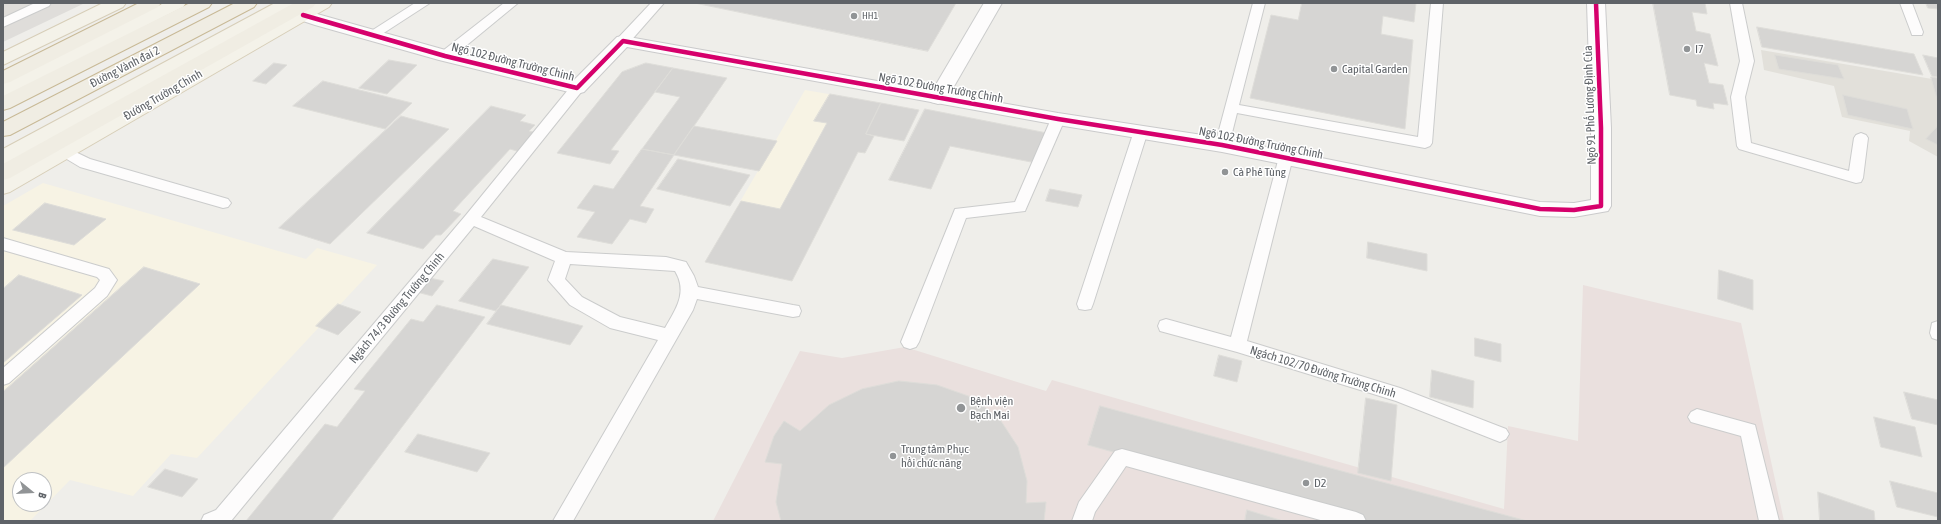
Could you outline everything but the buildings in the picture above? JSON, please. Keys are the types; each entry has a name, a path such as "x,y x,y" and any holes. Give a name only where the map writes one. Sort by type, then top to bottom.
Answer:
{"highway":[{"path":"3,78 152,3"},
{"name":"Đường Vành đai 2","path":"3,104 202,3"},
{"name":"Đường Vành đai 2","path":"3,130 248,3"},
{"path":"3,173 299,7"}],"main road":[{"path":"3,59 117,3"},
{"path":"3,91 177,3"},
{"name":"Đường Trường Chinh","path":"3,158 299,7 323,3"},
{"name":"Đường Trường Chinh","path":"3,187 65,152 299,7"}],"street":[{"path":"938,98 993,3"},
{"name":"Ngõ 91 Phố Lương Định Của","path":"1596,3 1601,128 1601,206"},
{"name":"Ngõ 102 Đường Trường Chinh","path":"299,7 371,36 445,56 577,88 623,41 1058,119 1222,145 1540,209 1574,210 1601,206"}],"lane":[{"path":"3,23 45,3"},
{"path":"371,36 424,3"},
{"path":"445,56 512,3"},
{"path":"623,41 658,3"},
{"path":"1222,145 1233,108 1259,3"},
{"path":"1233,108 1425,143 1436,3"},
{"path":"1736,3 1747,61 1738,97 1744,146 1856,178 1861,138"},
{"path":"1906,3 1917,32"},
{"name":"Ngách 74/3 Đường Trường Chinh","path":"211,521 223,516 471,220 577,88"},
{"path":"910,342 960,213 1020,207 1058,119"},
{"path":"1085,304 1141,131"},
{"path":"65,152 85,163 223,203"},
{"name":"Ngách 102/70 Đường Trường Chinh","path":"1286,158 1237,344 1400,395 1500,434"},
{"path":"471,220 564,258 666,263 680,266 688,278 690,292 687,305 563,521"},
{"path":"3,244 103,273 109,280 101,292 3,378"},
{"path":"564,258 556,280 576,301 616,323 669,336"},
{"path":"690,292 793,311"},
{"path":"1166,326 1237,344"},
{"path":"1938,328 1938,333"},
{"path":"1697,417 1748,430 1769,521"},
{"path":"1082,521 1086,508 1122,457 1356,521"}],"shaded area":[{"path":"3,3 85,3 3,42"},
{"path":"1761,50 1938,80 1938,157 1909,141 1910,131 1842,117 1834,86 1764,70"},
{"path":"805,90 881,103 866,134 874,136 865,153 858,152 792,281 705,262"},
{"path":"43,183 306,259 317,248 377,265 197,458 171,454 133,496 70,480 52,498 52,472 12,472 12,512 39,512 30,521 3,521 3,206"},
{"name":"Bệnh viện Bạch Mai","path":"1583,285 1741,323 1784,521 713,521 800,351 842,358 905,347 1046,391 1052,380 1504,509 1508,426 1578,441"}],"cycle path":[{"path":"303,15 445,56 577,88 623,41 1058,119 1222,145 1540,209 1574,210 1601,206 1601,128 1596,3"}],"place":[{"name":"HH1","path":"854,16"},
{"name":"I7","path":"1687,49"},
{"name":"Capital Garden","path":"1334,69"},
{"name":"Cà Phê Tùng","path":"1225,172"},
{"name":"Bệnh viện Bạch Mai","path":"961,408"},
{"name":"Trung tâm Phục hồi chức năng","path":"893,456"},
{"name":"D2","path":"1306,483"}]}
